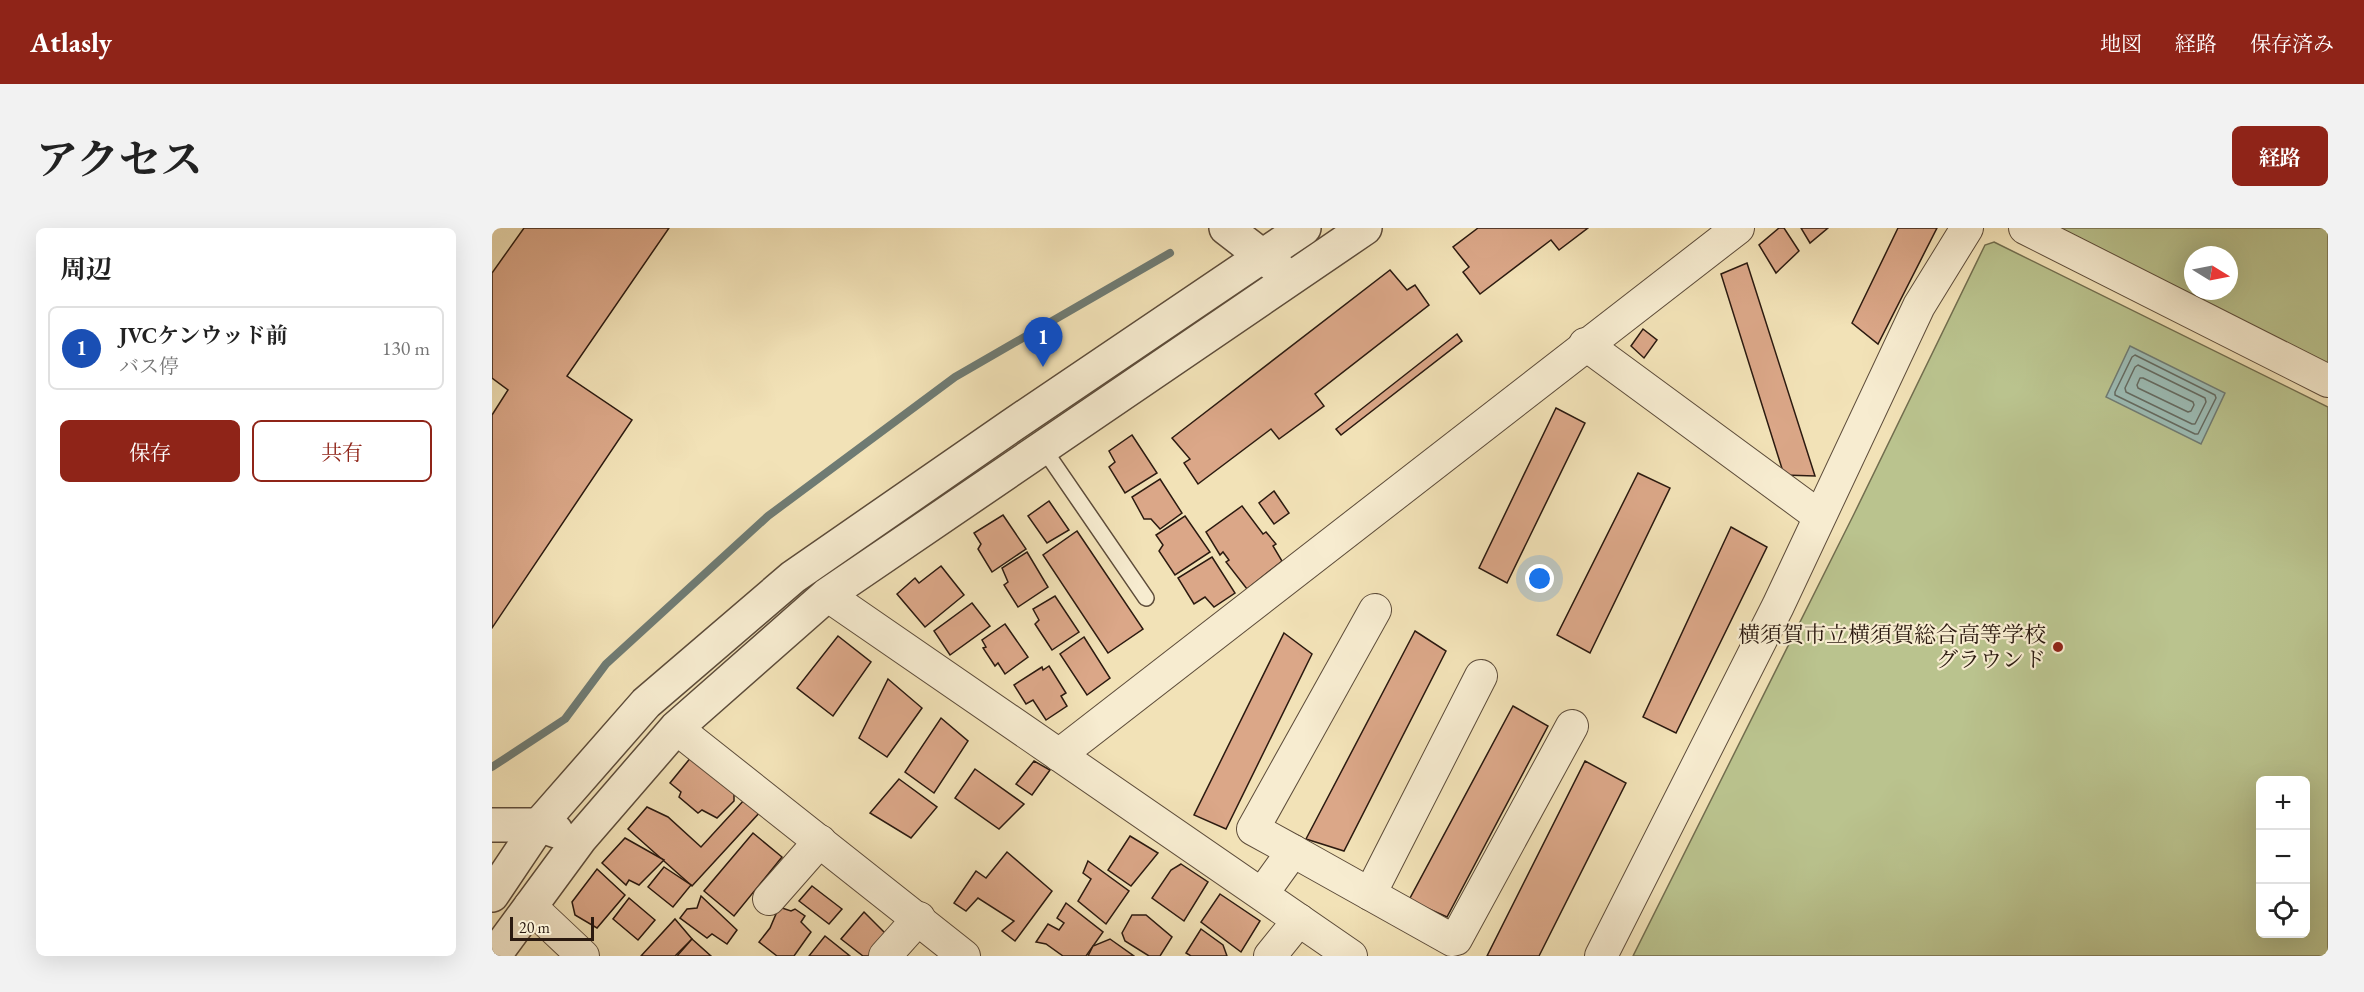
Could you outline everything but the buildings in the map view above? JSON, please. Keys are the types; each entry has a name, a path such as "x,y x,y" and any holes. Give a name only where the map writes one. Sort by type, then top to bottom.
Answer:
{"street":[{"path":"1226,228 1264,255 1291,279"},
{"path":"492,895 539,825 646,703 793,577 1021,419 1304,228"},
{"path":"494,956 580,839 676,728 827,595 1365,228"},
{"path":"1059,755 1585,344 1738,228"},
{"path":"1601,956 1778,606 1918,306 1967,228"},
{"path":"2025,228 2328,381"},
{"path":"1585,344 1820,516"},
{"path":"827,595 1351,956"},
{"path":"1375,610 1253,829 1452,940 1456,939 1572,726"},
{"path":"1370,894 1481,676"},
{"path":"676,728 919,918 964,956"},
{"path":"492,825 539,825 580,839"},
{"path":"769,899 820,841"},
{"path":"1262,894 1293,851"},
{"path":"530,906 583,956"},
{"path":"885,956 919,918"},
{"path":"1270,956 1299,920"}],"lane":[{"path":"1043,448 1146,598"}],"green space":[{"path":"2047,228 2328,228 2328,367 2193,300 2238,300 2238,246 2184,246 2184,296"},
{"name":"横須賀市立横須賀総合高等学校 グラウンド","path":"1994,242 2328,407 2328,956 1633,956 1854,514 1985,245"}],"water":[{"path":"2130,346 2225,393 2201,444 2106,397"}],"waterway":[{"path":"492,767 565,719 606,664 768,516 955,377 1170,253"}],"place":[{"name":"JVCケンウッド前","path":"1043,367"},
{"name":"横須賀市立横須賀総合高等学校 グラウンド","path":"2058,647"}]}
